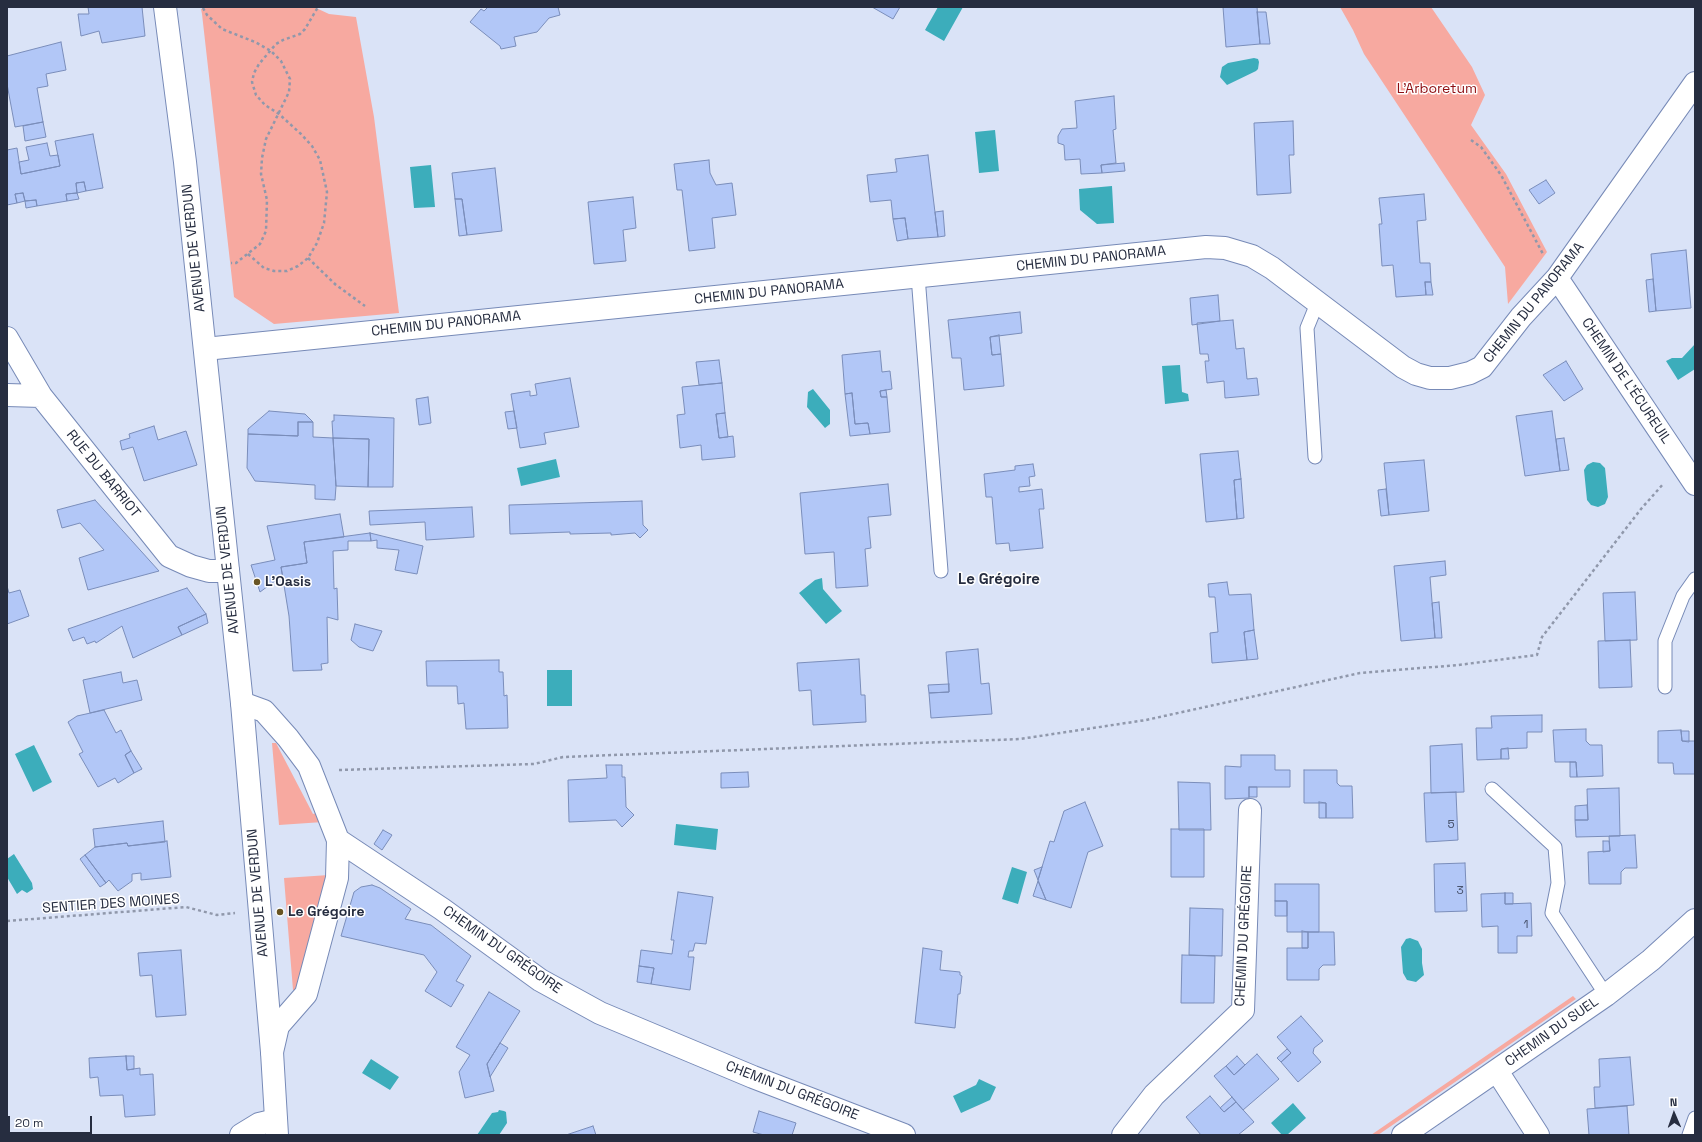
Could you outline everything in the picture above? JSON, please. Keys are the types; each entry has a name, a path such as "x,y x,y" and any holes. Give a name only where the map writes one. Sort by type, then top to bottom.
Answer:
{"street":[{"name":"AVENUE DE VERDUN","path":"165,7 185,162 242,703 277,1127"},
{"name":"CHEMIN DU PANORAMA","path":"205,349 1198,248 1225,248 1252,256 1272,268 1404,367 1416,374 1430,378 1450,378 1470,373 1482,367 1521,317 1558,278 1695,83"},
{"name":"CHEMIN DE L'ÉCUREUIL","path":"1558,278 1695,484"},
{"name":"RUE DU BARRIOT","path":"7,338 41,396 169,556 191,566 209,571 228,571"},
{"path":"7,395 41,396"},
{"path":"242,703 264,711 310,766 338,840 337,878 306,994 278,1026 272,1052"},
{"name":"CHEMIN DU GRÉGOIRE","path":"1123,1135 1154,1095 1243,1010 1250,810"},
{"name":"CHEMIN DU GRÉGOIRE","path":"338,840 442,909 540,980 600,1013 753,1077 904,1135"},
{"name":"CHEMIN DU SUEL","path":"1403,1135 1606,995 1651,960 1695,920"},
{"path":"1497,1071 1538,1135"},
{"path":"241,1135 258,1124 277,1127"}],"lane":[{"path":"918,276 941,571"},
{"path":"1315,457 1307,328 1318,301"},
{"path":"1665,687 1666,641 1683,596 1695,579"},
{"path":"1492,789 1555,847 1558,884 1552,913 1606,995"},
{"path":"1688,1135 1695,1118"}],"path":[{"path":"248,254 264,268 274,271 287,271 298,266 308,258 317,243 324,223 328,192 320,160 312,146 278,114 265,105 256,95 252,82 254,72 259,64 276,44 300,34 305,29 318,7"},
{"path":"203,8 207,15 222,29 272,50 281,61 290,79 289,92 266,139 262,158 261,174 267,207 266,231 260,244 236,262 231,263"},
{"path":"1471,140 1481,147 1501,175 1544,256"},
{"path":"308,258 336,285 367,308"},
{"path":"337,770 534,764 563,757 1020,739 1146,720 1360,673 1458,665 1537,655 1542,637 1641,509 1666,481"},
{"name":"SENTIER DES MOINES","path":"7,921 186,907 217,915 240,913"}],"green space":[{"path":"206,7 314,7 329,14 356,17 374,117 399,313 274,324 234,297 201,9"},
{"name":"L'Arboretum","path":"1340,7 1431,7 1472,67 1485,95 1471,125 1506,174 1547,252 1508,304 1505,267 1364,54"},
{"path":"272,743 276,743 313,814 320,812 323,822 279,825"},
{"path":"329,875 297,990 293,990 284,878"},
{"path":"1573,996 1576,999 1378,1135 1371,1135"}],"water":[{"path":"938,7 963,7 944,41 925,30"},
{"path":"1254,58 1258,59 1259,62 1258,69 1256,71 1227,85 1220,77 1222,67 1228,63"},
{"path":"995,130 999,171 979,173 975,132"},
{"path":"431,165 435,207 414,208 410,167"},
{"path":"1112,186 1114,223 1097,224 1080,210 1079,189"},
{"path":"1695,344 1695,369 1678,380 1666,361 1672,358 1682,358"},
{"path":"1180,365 1182,392 1188,394 1189,401 1165,404 1162,366"},
{"path":"813,389 830,410 830,424 825,428 807,407 808,392"},
{"path":"556,459 560,477 521,486 517,468"},
{"path":"1593,462 1600,463 1605,468 1608,497 1605,504 1598,507 1591,505 1587,500 1584,470 1587,465"},
{"path":"822,578 823,589 842,611 826,624 799,593 815,580"},
{"path":"547,670 572,670 572,706 547,706"},
{"path":"34,745 52,782 33,792 15,754"},
{"path":"676,824 718,829 716,850 674,845"},
{"path":"14,854 32,883 33,889 27,893 22,890 17,894 7,877 7,859"},
{"path":"1012,867 1027,872 1018,904 1002,899"},
{"path":"1410,938 1418,941 1422,949 1424,975 1416,982 1407,980 1403,973 1401,947 1406,939"},
{"path":"371,1059 399,1077 390,1090 362,1073"},
{"path":"979,1079 996,1087 990,1100 961,1113 953,1096 976,1085"},
{"path":"1293,1103 1306,1118 1287,1135 1282,1135 1271,1123"},
{"path":"499,1110 506,1112 507,1123 499,1135 477,1135 492,1113 498,1112"}],"building":[{"path":"88,7 142,7 145,36 102,43 99,31 81,36 78,14 89,14"},
{"path":"488,7 558,7 560,15 549,18 537,32 514,37 516,46 501,49 500,46 470,22 481,9 484,11"},
{"path":"872,7 900,7 893,19"},
{"path":"1223,7 1257,7 1260,44 1226,47"},
{"path":"1257,12 1266,12 1270,44 1260,44"},
{"path":"61,42 66,70 46,74 48,86 37,88 43,122 15,127 7,84 7,56"},
{"path":"1114,96 1116,129 1113,130 1116,163 1101,165 1102,173 1081,174 1080,159 1065,160 1064,145 1058,143 1058,136 1062,129 1077,128 1075,101"},
{"path":"1293,121 1294,155 1289,155 1291,193 1257,195 1254,123"},
{"path":"43,122 46,137 25,141 23,126"},
{"path":"93,134 103,188 86,191 84,182 76,183 77,193 66,194 67,201 37,206 36,200 25,201 23,193 15,194 17,203 7,205 7,150 17,148 21,174 60,166 55,141"},
{"path":"47,143 50,156 58,155 60,166 21,174 19,162 29,160 26,147"},
{"path":"928,155 938,237 908,239 905,218 893,219 891,200 870,202 867,175 897,172 895,159"},
{"path":"709,160 710,173 716,185 732,183 736,215 712,218 715,248 689,251 682,190 677,190 674,164"},
{"path":"1124,163 1125,171 1102,173 1101,165"},
{"path":"495,168 502,231 467,235 462,199 455,199 452,173"},
{"path":"1546,180 1555,193 1539,204 1529,190"},
{"path":"84,182 86,191 77,193 76,183"},
{"path":"23,193 25,201 17,203 15,194"},
{"path":"77,193 79,199 67,201 66,194"},
{"path":"1424,194 1426,220 1417,221 1420,263 1430,263 1431,282 1425,282 1426,295 1396,297 1393,265 1382,266 1379,224 1382,224 1379,198"},
{"path":"633,197 636,228 623,230 626,261 594,264 588,202"},
{"path":"455,199 462,199 467,235 459,236"},
{"path":"36,200 37,206 26,208 25,201"},
{"path":"943,211 945,236 938,237 935,212"},
{"path":"905,218 908,239 897,241 893,219"},
{"path":"1686,250 1691,308 1656,311 1651,254"},
{"path":"1653,279 1656,311 1649,312 1646,280"},
{"path":"1425,282 1431,282 1433,295 1426,295"},
{"path":"1218,295 1220,321 1192,325 1190,298"},
{"path":"1020,312 1022,333 990,337 992,355 1001,354 1004,386 964,390 961,358 952,358 948,320"},
{"path":"1233,320 1236,349 1244,348 1247,379 1257,378 1259,395 1225,398 1224,381 1207,383 1205,361 1209,361 1208,354 1200,354 1197,323"},
{"path":"999,335 1001,354 992,355 990,337"},
{"path":"880,351 882,372 890,371 892,389 880,391 881,397 887,397 890,432 870,434 868,423 855,424 852,393 845,394 842,355"},
{"path":"719,360 722,383 699,385 696,362"},
{"path":"1566,361 1583,389 1564,401 1543,375"},
{"path":"570,378 579,427 544,433 546,444 520,448 511,394 530,391 530,396 537,395 535,384"},
{"path":"722,383 725,413 716,414 719,438 733,436 735,457 702,460 701,445 680,448 677,415 685,414 682,387"},
{"path":"886,390 887,397 881,397 880,391"},
{"path":"852,393 855,424 868,423 870,434 850,436 845,394"},
{"path":"428,397 431,423 419,425 416,399"},
{"path":"269,411 305,414 313,422 298,422 298,436 248,434 248,429"},
{"path":"514,411 517,428 508,429 505,412"},
{"path":"1552,411 1560,471 1525,476 1516,416"},
{"path":"725,413 728,437 719,438 716,414"},
{"path":"334,415 394,418 393,487 368,487 369,439 333,438 332,421 334,421"},
{"path":"298,422 313,422 313,437 333,438 336,486 335,500 315,499 315,485 255,481 247,468 248,434 298,436"},
{"path":"154,426 158,440 186,431 197,465 144,481 133,447 122,450 120,441 130,438 129,434"},
{"path":"333,438 369,439 368,487 336,486"},
{"path":"1564,438 1569,470 1560,471 1556,439"},
{"path":"1238,451 1241,479 1234,480 1237,519 1206,522 1200,454"},
{"path":"1424,460 1429,511 1389,515 1384,463"},
{"path":"1033,464 1035,476 1029,477 1030,486 1019,487 1019,492 1042,489 1044,509 1039,509 1043,548 1010,551 1009,543 996,544 992,497 986,497 984,474 1015,470 1015,466"},
{"path":"1241,479 1244,518 1237,519 1234,480"},
{"path":"888,484 891,515 868,517 871,548 865,549 868,586 836,588 834,552 805,554 800,493"},
{"path":"1386,489 1389,515 1381,516 1378,490"},
{"path":"95,500 159,571 88,590 79,558 104,550 80,523 62,528 57,510"},
{"path":"642,501 643,525 648,530 640,538 635,533 611,535 611,533 570,534 570,532 510,534 509,505"},
{"path":"472,507 474,537 426,540 425,522 370,525 369,511"},
{"path":"340,514 344,537 304,542 307,563 281,567 283,578 279,578 260,592 251,565 275,560 267,526"},
{"path":"370,533 371,541 348,541 348,550 333,551 334,589 337,588 338,620 327,617 328,663 321,664 322,670 293,671 289,616 281,567 307,563 304,542"},
{"path":"370,533 423,546 417,574 395,570 399,550 377,548 377,540 371,541"},
{"path":"1445,561 1446,575 1430,577 1435,638 1401,641 1394,566"},
{"path":"1227,582 1229,595 1251,594 1254,630 1244,632 1247,660 1212,663 1210,633 1218,632 1215,597 1209,597 1208,584"},
{"path":"7,586 9,593 20,590 29,616 7,624"},
{"path":"187,588 206,614 178,627 182,635 133,658 122,626 96,643 95,641 87,644 84,637 73,641 68,629"},
{"path":"1635,592 1637,640 1605,641 1603,593"},
{"path":"1439,602 1442,638 1435,638 1432,603"},
{"path":"206,614 208,623 182,635 178,627"},
{"path":"355,624 382,631 373,651 359,647 351,640"},
{"path":"1254,630 1258,659 1247,660 1244,632"},
{"path":"1630,640 1632,687 1599,688 1598,641"},
{"path":"978,649 981,684 989,683 992,714 931,718 929,693 949,692 946,652"},
{"path":"859,659 861,695 865,695 866,722 813,725 811,690 799,691 797,663"},
{"path":"499,660 499,672 503,672 504,696 507,695 508,728 466,729 464,703 458,704 457,686 427,686 426,661"},
{"path":"121,672 123,683 137,680 142,700 90,713 83,680"},
{"path":"949,684 949,692 929,693 928,685"},
{"path":"104,710 116,733 121,730 131,751 125,755 134,773 118,783 115,778 98,787 79,754 83,752 68,722 77,716"},
{"path":"1542,715 1542,732 1527,732 1527,748 1501,749 1501,759 1477,760 1476,728 1492,728 1491,716"},
{"path":"1586,729 1586,741 1590,745 1602,745 1603,776 1577,777 1576,762 1555,762 1553,730"},
{"path":"1681,730 1682,741 1695,741 1695,774 1674,774 1673,763 1658,763 1658,731"},
{"path":"1681,731 1689,731 1689,742 1682,741"},
{"path":"1462,744 1464,792 1431,793 1430,746"},
{"path":"1508,748 1509,759 1501,759 1501,749"},
{"path":"131,751 142,769 134,773 125,755"},
{"path":"1241,755 1275,755 1275,770 1290,770 1290,787 1249,787 1249,798 1225,799 1225,766 1241,767"},
{"path":"1570,762 1576,762 1577,777 1570,777"},
{"path":"606,765 622,765 622,777 625,777 626,807 634,815 622,827 616,820 569,822 568,780 607,778"},
{"path":"1304,770 1337,770 1337,783 1340,786 1352,786 1353,818 1326,818 1326,803 1304,803"},
{"path":"748,772 749,787 721,788 721,773"},
{"path":"1178,782 1210,783 1211,830 1179,830"},
{"path":"1249,787 1257,787 1257,797 1249,797"},
{"path":"1619,788 1620,836 1576,837 1575,820 1588,820 1587,789"},
{"path":"1456,792 1458,840 1426,842 1424,793"},
{"path":"1085,802 1103,846 1088,852 1071,908 1046,900 1038,880 1050,841 1054,842 1064,811"},
{"path":"1319,802 1326,803 1326,818 1319,818"},
{"path":"1587,805 1588,820 1575,820 1575,806"},
{"path":"163,821 165,842 128,846 127,843 95,847 93,829"},
{"path":"1171,829 1204,829 1204,877 1171,877"},
{"path":"383,830 392,835 382,850 374,844"},
{"path":"1635,835 1637,868 1625,868 1621,872 1621,884 1589,884 1588,852 1610,851 1609,836"},
{"path":"167,841 171,877 141,880 141,873 132,874 132,881 118,891 109,880 106,883 85,855 95,847 127,843 128,846"},
{"path":"1603,841 1609,841 1610,851 1603,852"},
{"path":"85,855 106,883 100,887 80,859"},
{"path":"1465,863 1467,911 1435,912 1434,864"},
{"path":"1042,867 1038,880 1034,870"},
{"path":"1038,881 1046,900 1033,896"},
{"path":"1275,884 1319,884 1319,932 1287,932 1287,901 1275,901"},
{"path":"372,885 380,888 411,909 405,919 431,925 471,956 456,981 464,985 451,1007 425,991 437,972 424,955 341,936 354,892 361,887"},
{"path":"678,892 713,897 706,944 695,943 693,951 689,951 688,957 694,957 690,990 651,984 654,968 639,966 641,950 672,954 674,940 671,940"},
{"path":"1505,893 1505,904 1531,903 1532,936 1517,936 1517,953 1498,953 1498,926 1482,927 1481,894"},
{"path":"1505,893 1513,893 1513,904 1505,904"},
{"path":"1275,901 1287,901 1287,916 1275,916"},
{"path":"1190,908 1223,909 1222,956 1189,955"},
{"path":"1302,931 1308,932 1308,948 1302,948"},
{"path":"1308,932 1334,932 1335,965 1323,965 1319,969 1319,980 1287,980 1287,948 1308,948"},
{"path":"923,948 942,951 940,970 960,972 960,975 962,976 960,994 958,994 955,1028 915,1023"},
{"path":"181,950 186,1015 156,1017 152,975 140,976 138,953"},
{"path":"1182,955 1215,956 1214,1003 1181,1003"},
{"path":"639,966 654,968 651,984 637,982"},
{"path":"489,992 520,1011 487,1064 494,1091 465,1098 459,1072 470,1055 456,1047"},
{"path":"1301,1016 1323,1041 1314,1048 1313,1053 1321,1062 1298,1082 1281,1062 1291,1053 1277,1037"},
{"path":"500,1043 508,1048 490,1077 487,1064"},
{"path":"1287,1049 1291,1053 1281,1062 1277,1058"},
{"path":"1257,1054 1279,1079 1243,1110 1214,1076 1226,1066 1234,1075"},
{"path":"126,1056 127,1070 140,1068 140,1075 153,1074 155,1115 125,1117 123,1095 100,1096 98,1077 90,1078 89,1058"},
{"path":"126,1056 134,1056 134,1069 127,1070"},
{"path":"1237,1056 1245,1065 1234,1075 1226,1066"},
{"path":"1630,1057 1634,1105 1595,1108 1594,1087 1600,1087 1599,1059"},
{"path":"1210,1096 1224,1112 1236,1102 1254,1122 1238,1135 1201,1135 1186,1117"},
{"path":"1232,1097 1236,1102 1224,1112 1220,1108"},
{"path":"1627,1106 1629,1135 1589,1135 1587,1109"},
{"path":"759,1111 796,1123 792,1135 764,1135 753,1132"},
{"path":"593,1126 596,1135 566,1135"}],"place":[{"name":"L'Oasis","path":"257,582"},
{"name":"Le Grégoire","path":"280,912"}],"district":[{"name":"Le Grégoire","path":"999,580"}]}
